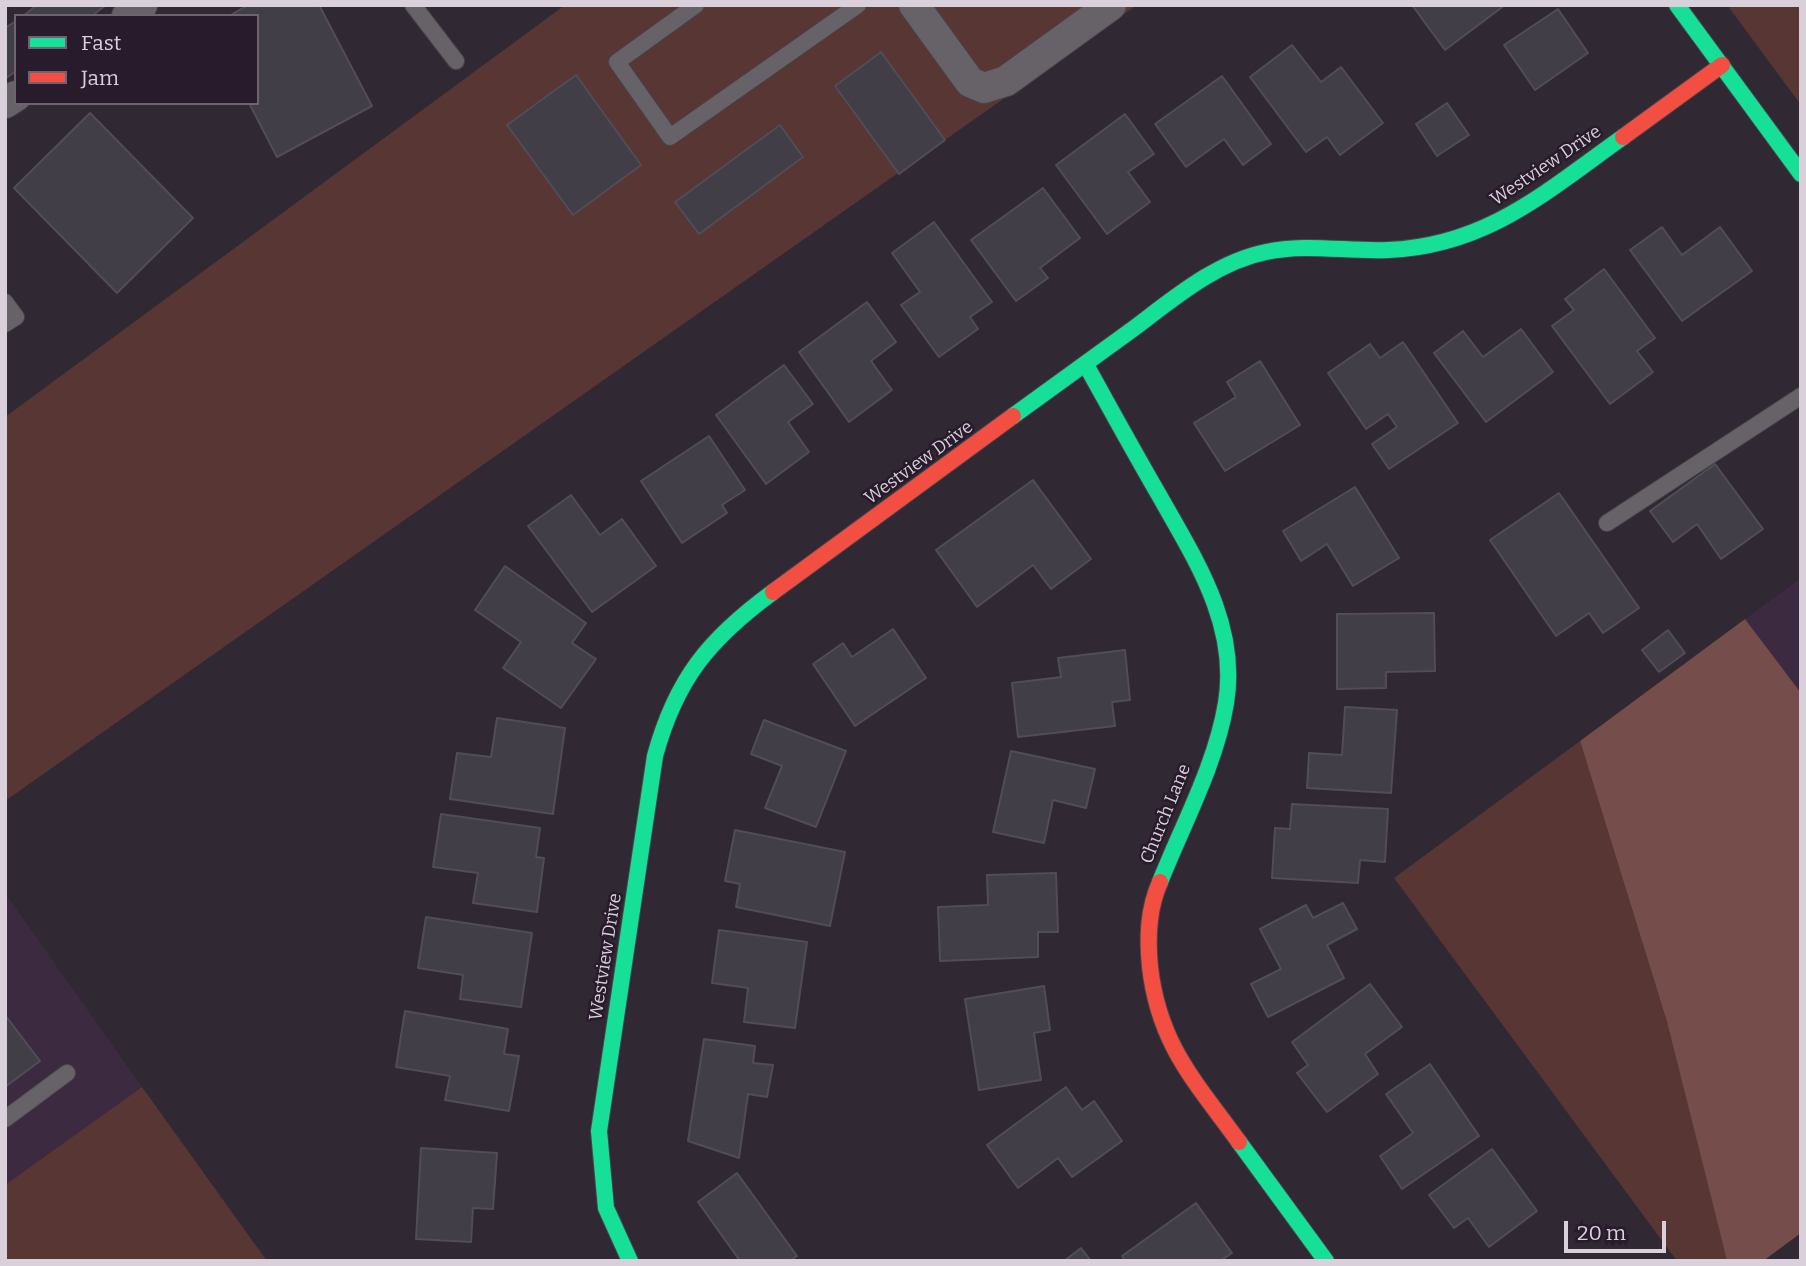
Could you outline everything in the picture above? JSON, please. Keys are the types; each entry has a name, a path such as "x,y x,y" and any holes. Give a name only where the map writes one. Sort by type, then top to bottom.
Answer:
{"street":[{"path":"914,5 970,82 984,88 1006,81 1111,5"},
{"path":"1677,5 1801,174"},
{"name":"Westview Drive","path":"629,1261 606,1208 599,1131 654,756 665,718 690,667 736,620 1190,287 1226,267 1265,253 1319,247 1389,250 1421,246 1471,234 1515,214 1722,65"},
{"name":"Church Lane","path":"1086,365 1208,583 1223,625 1228,660 1227,700 1219,737 1154,895 1147,937 1152,982 1161,1024 1180,1061 1326,1261"}],"lane":[{"path":"413,5 456,61"},
{"path":"696,5 617,62 670,137 858,5"},
{"path":"5,302 16,317 5,324"},
{"path":"1607,523 1801,396"},
{"path":"5,1119 67,1073"}],"shaded area":[{"path":"565,5 1137,5 5,801 5,417"},
{"path":"1727,5 1801,5 1801,105"},
{"path":"1801,578 1801,693 1745,619"},
{"path":"1745,619 1801,693 1801,1233 1763,1261 1727,1261 1667,1022 1580,741"},
{"path":"1580,741 1667,1022 1727,1261 1677,1261 1394,878"},
{"path":"5,893 142,1087 5,1185"},
{"path":"142,1087 267,1261 5,1261 5,1185"}],"building":[{"path":"37,5 106,5 95,14 26,14"},
{"path":"248,5 319,5 372,106 277,157 250,105 259,105 259,14 232,14"},
{"path":"1412,5 1505,5 1445,50"},
{"path":"1558,9 1588,53 1535,90 1504,45"},
{"path":"14,22 14,72 5,79 5,28"},
{"path":"1292,45 1321,82 1341,67 1383,123 1340,155 1327,137 1306,152 1250,77"},
{"path":"881,52 945,140 899,174 835,86"},
{"path":"576,75 641,165 573,215 507,125"},
{"path":"1222,76 1271,144 1243,165 1224,139 1186,167 1155,124"},
{"path":"1447,103 1469,135 1437,156 1416,124"},
{"path":"90,113 193,218 117,293 14,188"},
{"path":"1125,114 1154,154 1128,172 1150,202 1107,234 1056,165"},
{"path":"780,125 803,157 699,234 675,202"},
{"path":"1043,188 1080,238 1040,268 1048,278 1016,301 971,240"},
{"path":"934,222 992,302 970,317 978,329 939,357 901,305 920,292 892,253"},
{"path":"1662,227 1682,255 1720,227 1752,271 1682,321 1630,250"},
{"path":"1604,269 1655,338 1637,351 1653,372 1610,404 1552,326 1574,310 1565,299"},
{"path":"867,302 896,342 871,361 892,390 849,422 799,352"},
{"path":"1521,329 1553,372 1486,422 1434,353 1463,331 1483,357"},
{"path":"1403,342 1458,423 1389,469 1372,444 1397,427 1388,414 1366,429 1328,373 1370,344 1380,358"},
{"path":"1260,361 1300,425 1225,471 1194,423 1236,397 1227,382"},
{"path":"784,365 813,404 788,422 809,452 766,484 716,415"},
{"path":"709,436 745,490 722,505 727,513 682,543 641,481"},
{"path":"1715,464 1763,529 1721,559 1697,524 1673,542 1650,511"},
{"path":"1033,480 1091,559 1051,589 1033,565 977,607 936,550"},
{"path":"1355,487 1399,558 1353,586 1327,544 1301,561 1283,531"},
{"path":"1559,493 1639,608 1603,633 1589,613 1556,636 1490,540"},
{"path":"571,495 600,535 622,519 656,566 592,612 528,526"},
{"path":"505,566 586,623 572,643 596,659 561,708 503,668 521,642 475,610"},
{"path":"1434,613 1435,671 1386,672 1386,688 1337,689 1337,614"},
{"path":"893,629 926,678 855,726 813,664 843,643 852,657"},
{"path":"1668,630 1685,653 1659,672 1642,650"},
{"path":"1125,650 1130,700 1112,702 1115,726 1018,737 1012,683 1061,677 1058,658"},
{"path":"1345,707 1397,710 1391,793 1307,788 1309,753 1342,755"},
{"path":"497,718 565,728 553,814 450,799 457,753 491,757"},
{"path":"764,720 846,751 816,827 765,808 782,766 751,754"},
{"path":"1011,751 1095,769 1086,808 1053,800 1044,843 993,832"},
{"path":"1292,804 1388,809 1385,862 1360,860 1358,883 1272,878 1275,828 1290,829"},
{"path":"441,814 540,828 536,857 544,858 537,912 473,903 478,873 433,867"},
{"path":"735,830 845,852 830,926 736,907 740,884 725,881"},
{"path":"1056,873 1058,932 1038,932 1038,957 940,961 938,907 988,905 987,875"},
{"path":"1343,903 1357,929 1327,945 1344,978 1268,1017 1251,984 1281,969 1260,929 1306,905 1313,918"},
{"path":"426,917 532,933 521,1007 460,999 463,975 418,968"},
{"path":"719,930 807,942 795,1028 744,1022 748,988 712,983"},
{"path":"1370,984 1402,1027 1365,1054 1378,1074 1327,1112 1297,1073 1308,1065 1292,1042"},
{"path":"1044,986 1050,1030 1034,1033 1041,1080 979,1090 965,999"},
{"path":"405,1011 508,1029 504,1054 519,1056 509,1111 445,1100 450,1076 396,1067"},
{"path":"5,1015 40,1061 5,1087"},
{"path":"704,1039 755,1046 753,1063 773,1065 767,1097 748,1094 739,1158 688,1141"},
{"path":"1430,1064 1479,1136 1402,1189 1380,1156 1413,1133 1386,1094"},
{"path":"1066,1087 1082,1110 1094,1101 1122,1141 1072,1177 1058,1158 1018,1188 987,1145"},
{"path":"421,1148 497,1153 493,1209 473,1208 471,1242 416,1239"},
{"path":"1492,1149 1537,1211 1489,1247 1468,1218 1454,1228 1429,1195"},
{"path":"737,1173 797,1256 790,1261 740,1261 698,1202"},
{"path":"1196,1203 1232,1253 1220,1261 1125,1261 1122,1256"},
{"path":"1081,1248 1091,1261 1064,1261"}],"traffic: fast":[{"path":"1677,5 1801,174"},
{"path":"1013,416 1179,294 1230,264 1281,249 1388,250 1423,246 1456,238 1486,227 1514,212 1623,137"},
{"path":"1086,365 1199,568 1220,620 1226,647 1226,703 1215,749 1160,882"},
{"path":"630,1261 606,1208 599,1131 655,756 673,704 698,663 713,644 750,609 773,592"},
{"path":"1239,1142 1326,1261"}],"traffic: jam":[{"path":"1623,137 1722,65"},
{"path":"773,592 1013,416"},
{"path":"1160,882 1149,923 1149,945 1150,967 1162,1019 1181,1061 1239,1142"}]}
